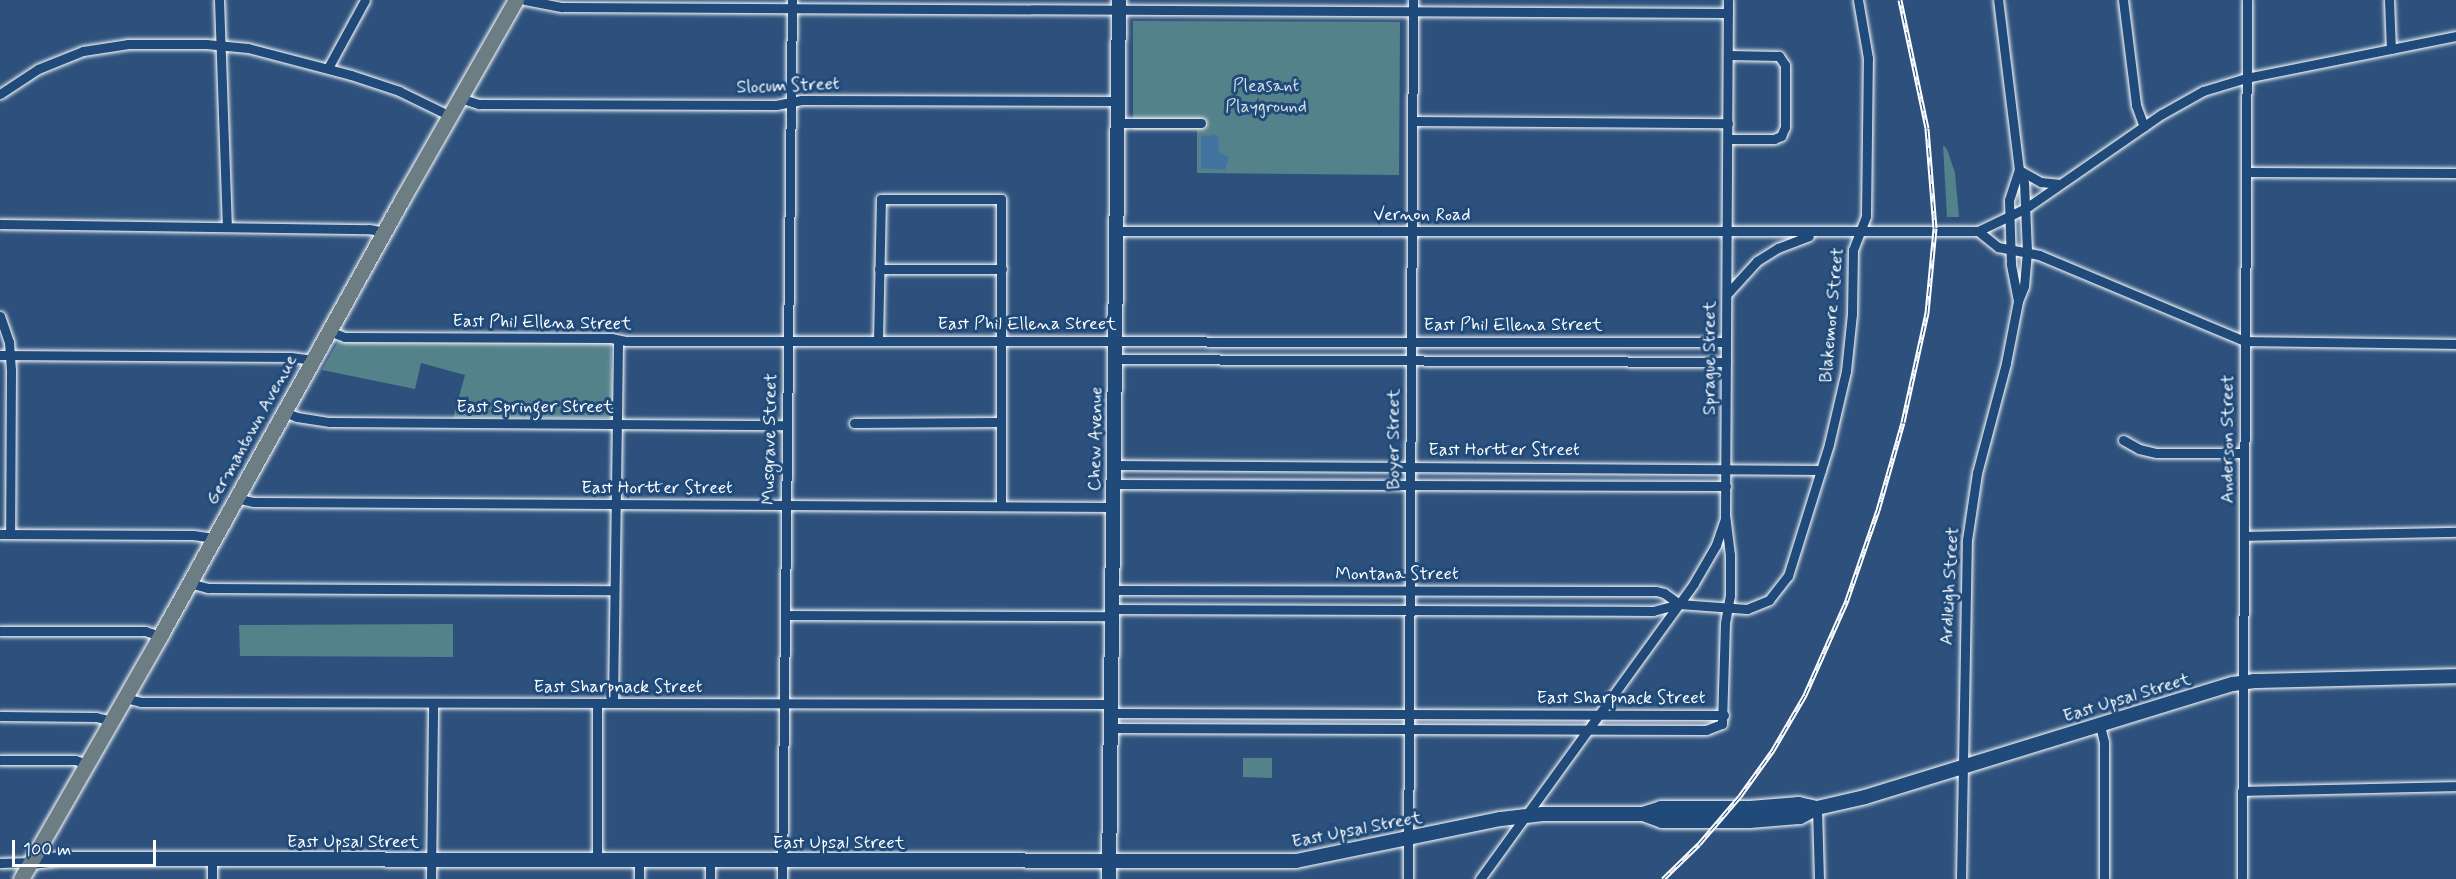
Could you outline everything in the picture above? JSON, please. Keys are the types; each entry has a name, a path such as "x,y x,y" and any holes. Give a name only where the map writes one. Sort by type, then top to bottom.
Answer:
{"main road":[{"name":"Germantown Avenue","path":"21,879 160,636 384,232 516,0"}],"street":[{"path":"219,0 227,227"},
{"path":"328,68 365,0"},
{"path":"525,0 562,7 792,4 1119,5 1225,11 1728,13"},
{"path":"1225,0 1225,11"},
{"name":"Boyer Street","path":"1408,879 1413,0"},
{"name":"Sprague Street","path":"1724,715 1730,555 1725,517 1728,0"},
{"name":"Blakemore Street","path":"1780,590 1788,576 1821,470 1846,371 1852,314 1853,250 1866,216 1868,58 1858,0"},
{"name":"Ardleigh Street","path":"1960,879 1964,588 1969,522 1980,458 2006,363 2018,301 2024,286 2027,251 2024,183 2019,170 1998,0"},
{"path":"2123,0 2136,105 2144,127"},
{"name":"Anderson Street","path":"2242,879 2247,0"},
{"path":"2389,0 2391,49"},
{"name":"Musgrave Street","path":"782,879 792,4"},
{"name":"Chew Avenue","path":"1109,879 1119,5"},
{"path":"2456,36 2246,78 2190,98 2026,208 2010,218 1978,231 1992,243 2010,250 2027,251 2245,341 2456,344"},
{"path":"0,94 55,62 98,48 142,43 221,44 248,48 328,68 385,86 450,116"},
{"path":"1728,55 1782,57 1785,65 1785,127 1781,136 1774,139 1728,139"},
{"name":"Slocum Street","path":"460,98 479,104 776,105 802,100 1118,101"},
{"path":"1412,121 1728,123"},
{"path":"1118,123 1201,123"},
{"path":"2019,170 2041,182 2060,184"},
{"name":"Ardleigh Street","path":"2018,301 2012,277 2010,195 2019,170"},
{"path":"2246,172 2456,173"},
{"path":"878,341 881,199 1001,199 1001,506"},
{"path":"0,224 369,229 384,232"},
{"name":"Vernon Road","path":"1116,231 1860,233 1978,231"},
{"path":"1727,294 1747,269 1761,258 1817,233"},
{"path":"879,269 1002,269"},
{"path":"0,316 7,333 10,355 5,534 193,535 214,538"},
{"name":"East Phil Ellena Street","path":"329,331 345,337 618,340 1726,342"},
{"path":"613,703 618,340"},
{"path":"0,355 291,357 313,360"},
{"name":"East Phil Ellena Street","path":"1115,359 1726,362"},
{"name":"East Springer Street","path":"284,412 321,421 787,425"},
{"path":"854,423 1001,422"},
{"path":"2123,440 2139,449 2157,453 2244,453"},
{"name":"East Hortter Street","path":"1114,465 1821,470"},
{"name":"East Hortter Street","path":"1113,484 1726,486"},
{"name":"East Hortter Street","path":"236,498 254,502 1113,507"},
{"path":"1480,879 1679,604 1709,558 1725,517"},
{"path":"2244,536 2456,532"},
{"path":"189,583 208,588 614,590"},
{"name":"Montana Street","path":"1112,590 1656,591 1664,593 1679,604"},
{"name":"Montana Street","path":"785,615 1409,610 1653,611 1679,604 1728,608 1755,607 1769,600 1780,590"},
{"path":"0,631 145,631 160,636"},
{"name":"East Upsal Street","path":"31,862 61,859 1296,861 1525,816 1643,814 1662,808 1750,808 1799,804 1817,808 1865,797 2243,682 2456,676"},
{"name":"East Sharpnack Street","path":"125,698 141,702 784,703 1409,715 1724,715 1719,727 1710,730 1110,728"},
{"path":"430,879 433,703"},
{"path":"597,703 597,861"},
{"path":"0,716 96,717 112,721"},
{"path":"2100,725 2104,742 2104,879"},
{"path":"0,760 75,760 87,764"},
{"path":"2242,791 2456,786"},
{"path":"1817,808 1819,879"},
{"path":"212,859 212,879"},
{"path":"639,861 639,879"},
{"path":"710,861 710,879"},
{"path":"0,863 31,862"}],"green space":[{"name":"Pleasant Playground","path":"1133,21 1400,22 1399,175 1197,173 1197,130 1133,130"},
{"path":"1943,145 1947,149 1955,173 1959,217 1947,217"},
{"path":"339,340 611,343 613,418 453,418 465,375 421,363 415,389 322,370"},
{"path":"453,624 453,657 240,656 239,625"},
{"path":"1243,758 1272,758 1272,778 1243,777"}],"water":[{"path":"1218,135 1219,152 1229,157 1225,170 1201,168 1201,136"}],"railway":[{"path":"1663,879 1699,844 1740,796 1773,750 1805,695 1847,600 1878,510 1903,422 1927,313 1935,228 1927,128 1900,0"}]}
